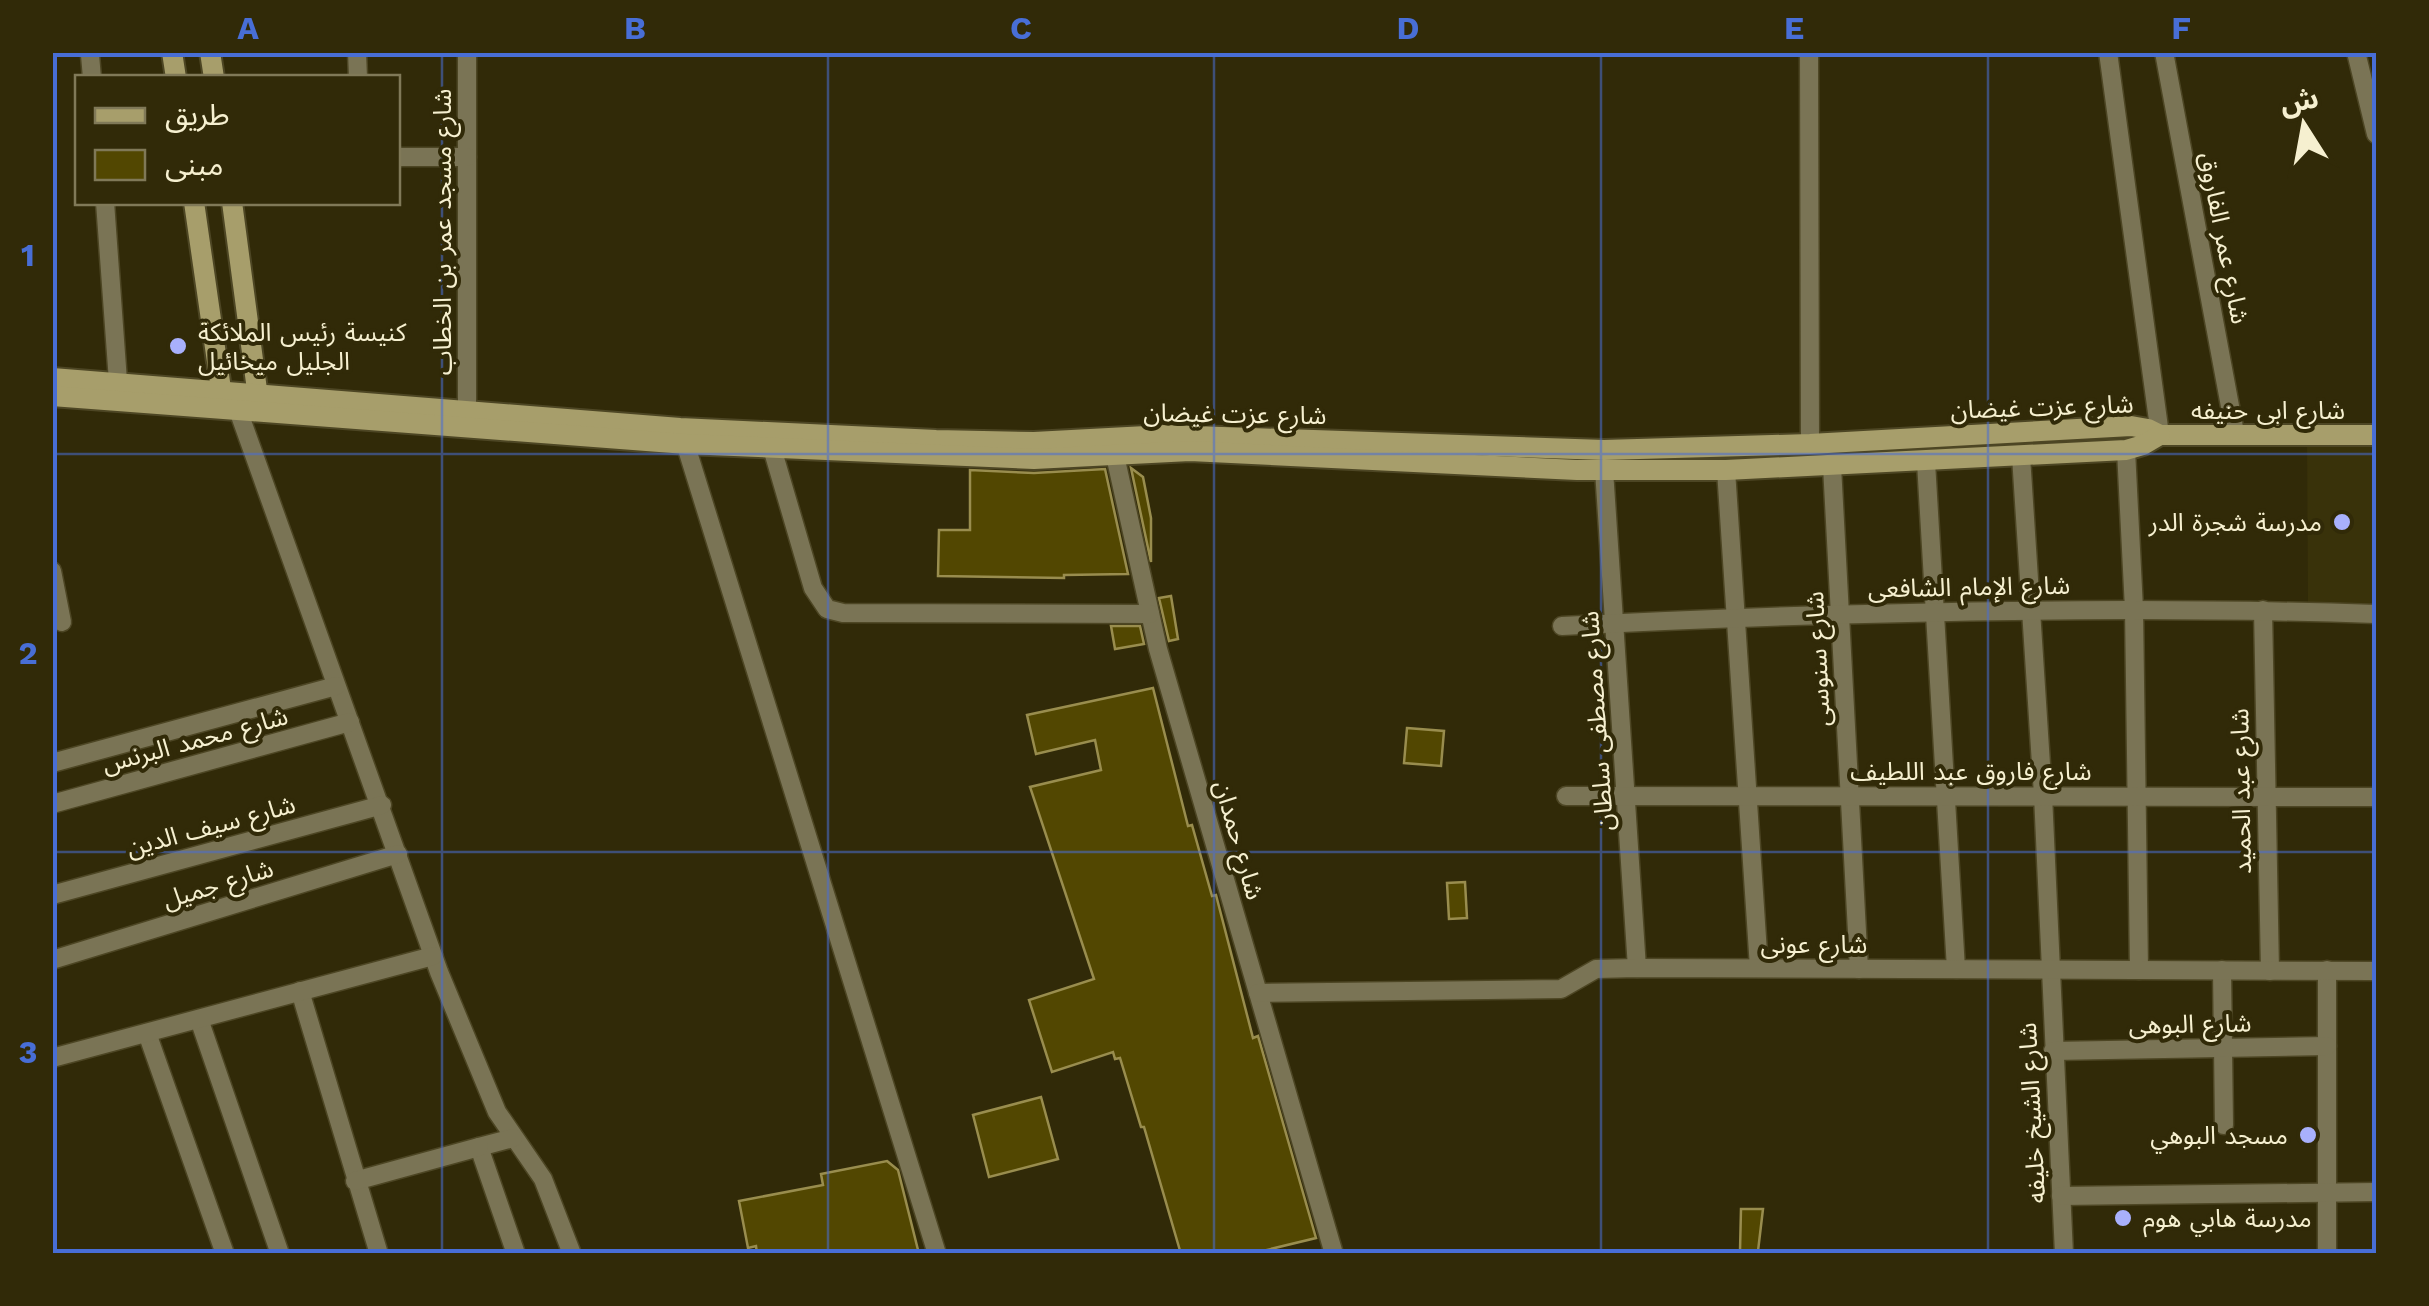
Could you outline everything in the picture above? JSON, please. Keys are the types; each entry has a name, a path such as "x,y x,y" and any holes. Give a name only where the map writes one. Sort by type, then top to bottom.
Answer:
{"street":[{"name":"شارع مسجد عمر بن الخطاب","path":"467,52 467,412"},
{"path":"1808,52 1810,444"},
{"path":"2108,52 2160,435"},
{"name":"شارع عمر الفاروق","path":"2164,52 2235,434"},
{"path":"2356,52 2376,134"},
{"path":"400,158 467,157"},
{"path":"105,205 118,392"},
{"path":"195,205 228,404 485,1086 512,1138 543,1179 572,1254"},
{"path":"232,205 259,404"},
{"name":"شارع عزت غيضان","path":"52,378 118,392 228,404 467,412 772,448 1034,459 1206,436 1576,450 1810,444 2132,426 2160,435"},
{"name":"شارع عزت غيضان","path":"52,396 118,392"},
{"name":"شارع عزت غيضان","path":"259,404 683,436 1034,442 1604,470 1832,466 2126,450 2160,435"},
{"name":"شارع ابى حنيفه","path":"2160,435 2376,434"},
{"path":"683,436 937,1254"},
{"name":"شارع حمدان","path":"1113,446 1150,614 1334,1254"},
{"path":"772,448 813,588 827,610 1150,614"},
{"path":"2126,450 2134,610 2138,970"},
{"name":"شارع الشيخ خليفه","path":"2021,456 2043,796 2064,1254"},
{"path":"1926,462 1956,969"},
{"name":"شارع سنوسى","path":"1832,466 1859,969"},
{"name":"شارع مصطفى سلطان","path":"1604,470 1637,968"},
{"path":"1726,470 1759,968"},
{"path":"52,572 62,622"},
{"name":"شارع الإمام الشافعى","path":"1562,626 2032,611 2263,610 2376,614"},
{"name":"شارع عبد الحميد","path":"2263,610 2270,970"},
{"path":"52,763 336,686"},
{"name":"شارع محمد البرنس","path":"52,804 350,722"},
{"name":"شارع فاروق عبد اللطيف","path":"1566,796 2376,797"},
{"name":"شارع سيف الدين","path":"52,895 382,806"},
{"name":"شارع جميل","path":"52,960 398,854"},
{"path":"52,1058 433,956"},
{"name":"شارع عونى","path":"1258,993 1561,989 1596,969 1637,968 2376,971"},
{"path":"2222,970 2224,1124"},
{"path":"2327,970 2327,1254"},
{"path":"300,991 379,1254"},
{"path":"199,1018 280,1254"},
{"path":"147,1033 224,1254"},
{"name":"شارع البوهى","path":"2054,1052 2326,1046"},
{"path":"356,1181 512,1138"},
{"path":"478,1147 516,1254"},
{"path":"2060,1196 2376,1192"}],"shaded area":[{"name":"مدرسة شجرة الدر","path":"2307,438 2376,438 2376,610 2308,607"}],"building":[{"path":"1131,468 1143,477 1151,518 1151,562"},
{"path":"1105,469 1128,574 1064,578 938,576 939,530 970,530 970,470 1034,473"},
{"path":"1171,596 1178,639 1169,641 1159,598"},
{"path":"1111,626 1140,626 1144,644 1115,649"},
{"path":"1153,688 1188,826 1192,825 1212,896 1216,895 1253,1038 1258,1036 1316,1238 1250,1254 1181,1254 1120,1058 1115,1059 1113,1052 1052,1072 1029,1000 1094,979 1030,787 1101,770 1095,740 1036,754 1027,715"},
{"path":"1407,728 1444,731 1441,766 1404,763"},
{"path":"1465,882 1467,918 1449,919 1447,883"},
{"path":"1041,1097 1058,1159 989,1177 973,1115"},
{"path":"887,1161 898,1170 919,1254 757,1254 756,1246 748,1248 739,1201 823,1185 821,1174"},
{"path":"1741,1209 1763,1209 1758,1251 1740,1251"}],"place":[{"name":"كنيسة رئيس الملائكة الجليل ميخائيل","path":"178,346"},
{"name":"مدرسة شجرة الدر","path":"2342,522"},
{"name":"مسجد البوهي","path":"2308,1135"},
{"name":"مدرسة هابي هوم","path":"2123,1218"}]}
